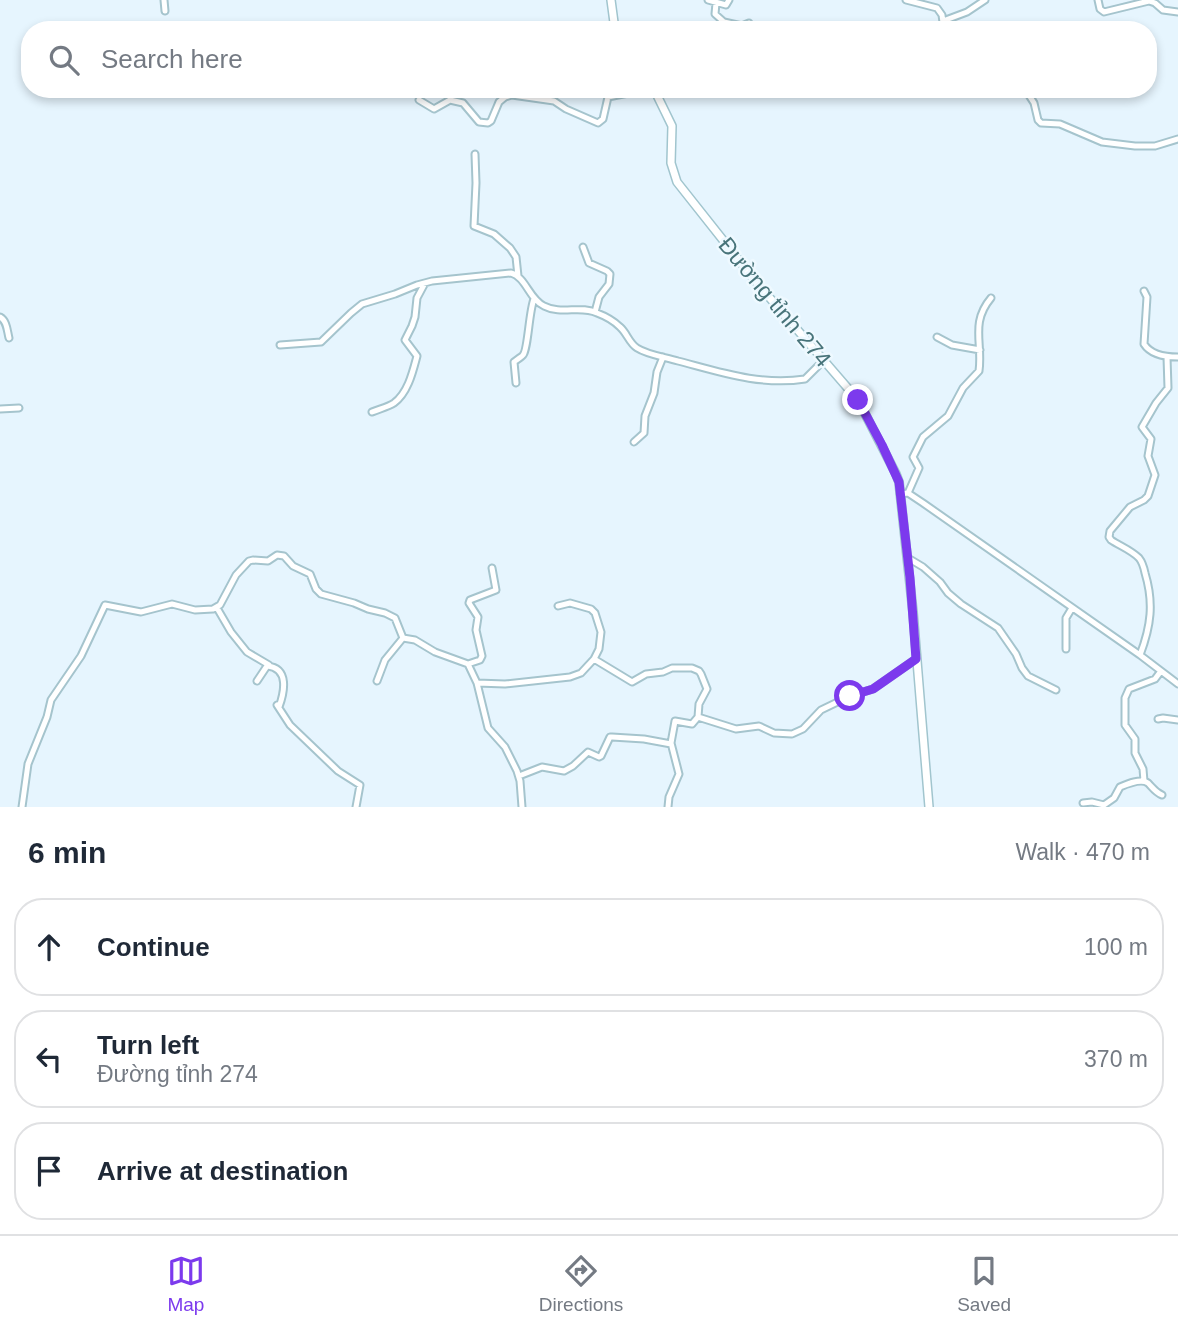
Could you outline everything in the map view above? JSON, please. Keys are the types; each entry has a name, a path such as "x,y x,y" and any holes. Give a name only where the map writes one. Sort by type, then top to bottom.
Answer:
{"main road":[{"path":"611,0 614,21"},
{"name":"Đường tỉnh 274","path":"658,98 672,126 671,163 677,182 757,283 862,405 904,494 929,807"}],"street":[{"path":"164,0 165,11"},
{"path":"708,0 726,5 729,0"},
{"path":"906,0 937,8 943,21 967,12 985,0"},
{"path":"1098,0 1100,9 1107,13 1149,1 1163,10 1178,12"},
{"path":"716,3 715,14 721,21"},
{"path":"419,100 434,109 450,100 463,103 479,121 488,123 504,98"},
{"path":"533,98 554,101 598,123 603,119 608,98"},
{"path":"1030,98 1041,123 1060,124 1102,142 1155,146 1178,139"},
{"path":"475,154 474,226 494,234 510,248 516,257 518,276 540,305 559,310 595,312 621,327 636,348 736,377 762,380 805,379 824,360"},
{"path":"583,247 589,263 610,274 609,284 599,297 595,312"},
{"path":"280,345 321,342 362,304 425,283 511,273 518,276"},
{"path":"372,412 393,404 403,395 407,386 417,356 405,340 415,317 417,298 425,283"},
{"path":"1144,291 1144,344 1167,357 1178,356"},
{"path":"991,298 983,308 979,321 980,368 977,375 963,388 948,416 923,437 913,457 919,468 904,494 1140,654 1178,684"},
{"path":"516,383 514,362 526,352 528,320 534,299"},
{"path":"0,317 6,324 9,338"},
{"path":"937,337 952,345 980,349"},
{"path":"634,442 644,433 645,416 663,357"},
{"path":"1140,654 1150,616 1150,590 1141,561 1111,540 1108,534 1130,507 1146,499 1154,478 1155,472 1148,456 1151,439 1142,427 1168,388 1167,357"},
{"path":"0,409 19,408"},
{"path":"217,608 236,575 250,561 265,562 278,555 284,556 293,566 310,574 321,594 393,616 402,638"},
{"path":"908,558 923,567 961,604 998,628 1028,676 1056,690"},
{"path":"402,638 415,640 435,652 468,664 480,660 482,656 475,630 478,617 469,603 470,600 496,590 492,568"},
{"path":"477,683 505,684 570,677 580,673 594,659 599,649 601,635 594,610 570,603 558,606"},
{"path":"22,807 28,764 51,700 81,656 105,605 141,612 172,604 200,610 217,608"},
{"path":"217,608 247,652 278,671 285,686 278,706 290,725 338,771 360,785 356,807"},
{"path":"1066,649 1066,618 1072,608"},
{"path":"377,681 385,660 402,638"},
{"path":"594,659 632,682 646,674 660,673 672,668 692,668 699,671 707,689 699,704 698,718 692,724 676,721 671,744 679,774 669,797 668,807"},
{"path":"698,718 736,729 759,726 774,733 792,734 803,729 821,710 850,696 873,689 916,659"},
{"path":"468,664 477,683 488,728 505,747 519,776 523,807"},
{"path":"257,681 270,666"},
{"path":"1161,671 1154,678 1129,688 1125,698 1125,724 1135,739 1135,753 1143,769 1144,780 1162,795"},
{"path":"1158,719 1178,720"},
{"path":"519,776 542,767 564,771 588,752 599,757 610,737 644,738 671,744"},
{"path":"1083,803 1104,805 1114,798 1120,787 1144,780"}],"route":[{"path":"850,696 873,689 916,659 899,482 858,400"}]}
